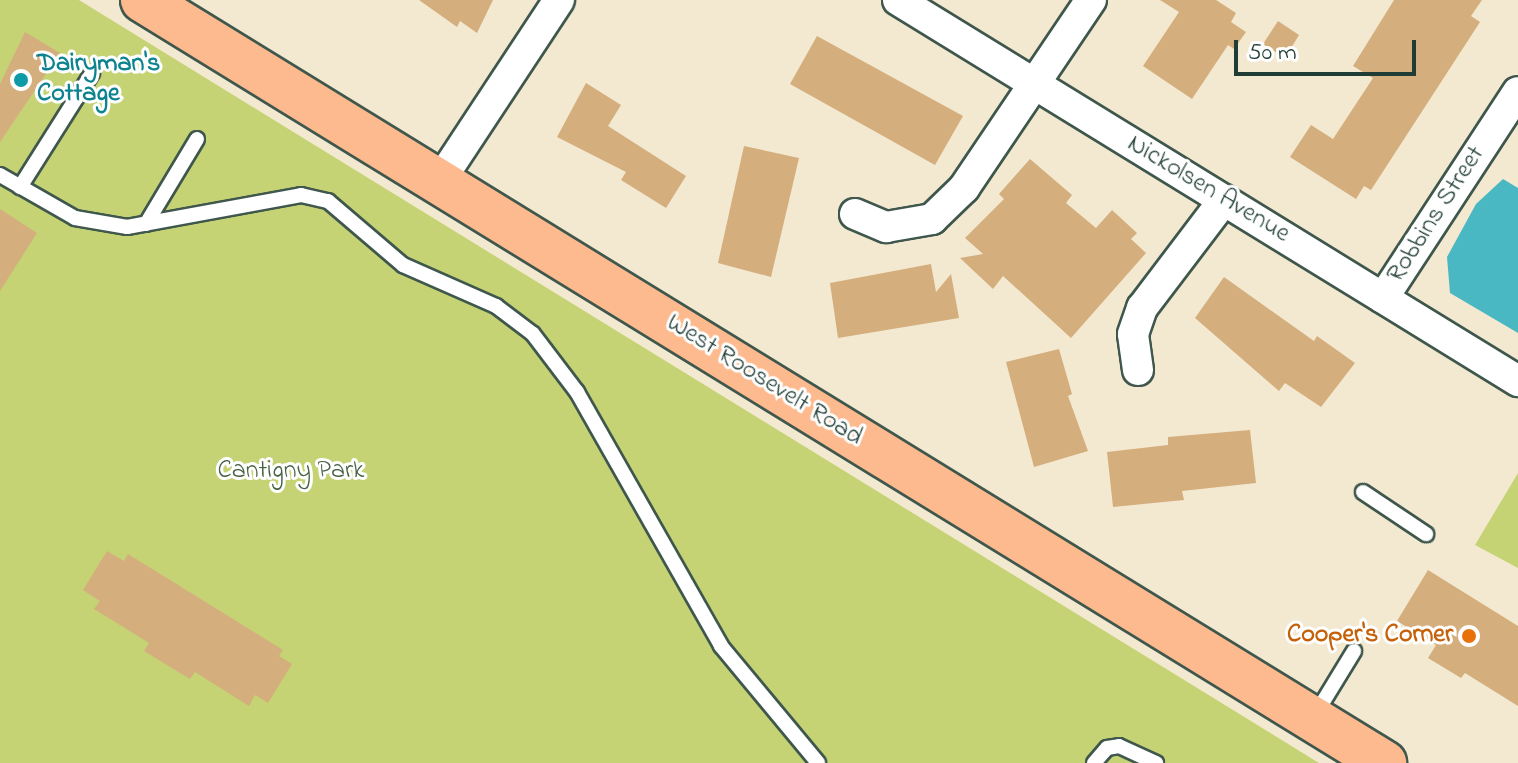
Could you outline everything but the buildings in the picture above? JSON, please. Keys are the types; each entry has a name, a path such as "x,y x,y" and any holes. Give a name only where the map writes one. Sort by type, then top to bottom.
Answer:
{"main road":[{"name":"West Roosevelt Road","path":"143,0 1384,763"}],"street":[{"path":"439,182 559,0"},
{"name":"Nickolsen Avenue","path":"898,0 1518,381"},
{"path":"855,214 886,227 932,219 964,188 1091,0"},
{"name":"Robbins Street","path":"1383,298 1518,92"},
{"path":"1138,370 1133,334 1142,308 1224,200"}],"lane":[{"path":"20,187 92,73"},
{"path":"146,224 197,139"},
{"path":"0,175 75,218 127,227 301,195 328,201 403,265 496,306 533,334 577,392 721,646 818,763"},
{"path":"1363,492 1426,534"},
{"path":"1312,719 1354,651"},
{"path":"1094,763 1107,748 1119,746 1156,763"}],"green space":[{"name":"Cantigny Park","path":"0,0 79,0 1319,763 0,763"},
{"path":"1518,473 1518,568 1475,545"}],"water":[{"path":"1503,179 1518,188 1518,333 1450,293 1447,257 1476,204"}],"place":[{"name":"Dairyman's Cottage","path":"21,80"},
{"name":"Cooper's Corner","path":"1469,636"}]}
